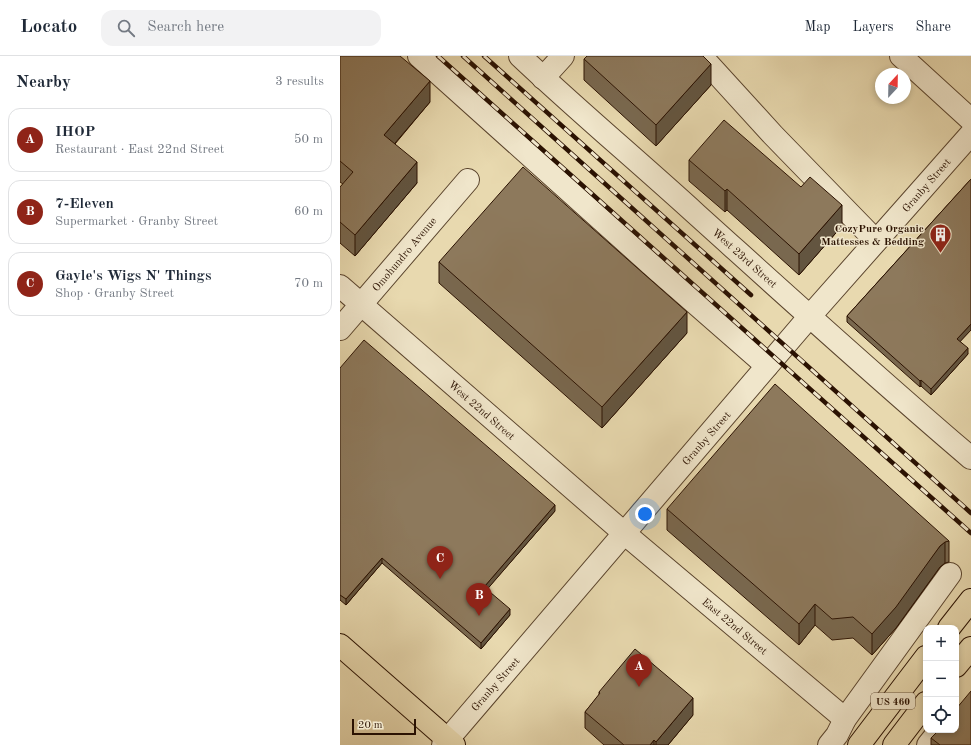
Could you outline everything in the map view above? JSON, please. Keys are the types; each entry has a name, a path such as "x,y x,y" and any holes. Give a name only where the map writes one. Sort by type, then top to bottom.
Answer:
{"main road":[{"path":"951,625 971,600"},
{"path":"340,645 448,743"},
{"path":"959,662 971,648"},
{"name":"US 460","path":"859,745 923,661"},
{"name":"US 460","path":"894,745 923,708"}],"street":[{"path":"419,56 655,268 767,366"},
{"name":"West 23rd Street","path":"520,56 915,411 971,458"},
{"path":"543,78 563,56"},
{"path":"701,56 773,135 876,241"},
{"path":"901,56 971,120"},
{"name":"Granby Street","path":"448,743 624,533 767,366 971,134"},
{"name":"Omohundro Avenue","path":"340,329 468,180"},
{"name":"West 22nd Street","path":"340,286 624,533"},
{"name":"East 22nd Street","path":"624,533 845,719"},
{"path":"829,745 837,735 845,719 950,574"},
{"path":"928,745 938,733"}],"building":[{"path":"340,56 400,56 430,81 384,135 417,162 355,235 340,222 340,187 353,172 340,161"},
{"path":"587,56 703,56 711,64 656,125 584,59"},
{"path":"724,120 801,187 810,177 842,205 799,254 727,189 725,191 689,160"},
{"path":"523,167 687,312 602,407 439,262"},
{"name":"CozyPure Organic Mattesses & Bedding","path":"971,179 971,324 957,339 968,348 931,389 847,316"},
{"path":"364,340 555,505 484,587 510,609 481,643 382,558 346,599 340,595 340,368"},
{"path":"775,384 949,541 940,546 896,607 872,634 853,617 832,619 815,604 799,624 667,509"},
{"path":"635,649 693,698 656,742 654,740 650,745 624,745 585,712 600,693 599,692"},
{"path":"971,691 971,745 940,745 931,738 936,733 959,733 959,705"}],"railway":[{"path":"438,56 971,533"},
{"path":"463,56 971,513"},
{"path":"484,56 751,295"}],"place":[{"name":"CozyPure Organic Mattesses & Bedding","path":"940,254"},
{"name":"Gayle's Wigs N' Things","path":"440,579"},
{"name":"7-Eleven","path":"479,616"},
{"name":"IHOP","path":"639,687"}]}
